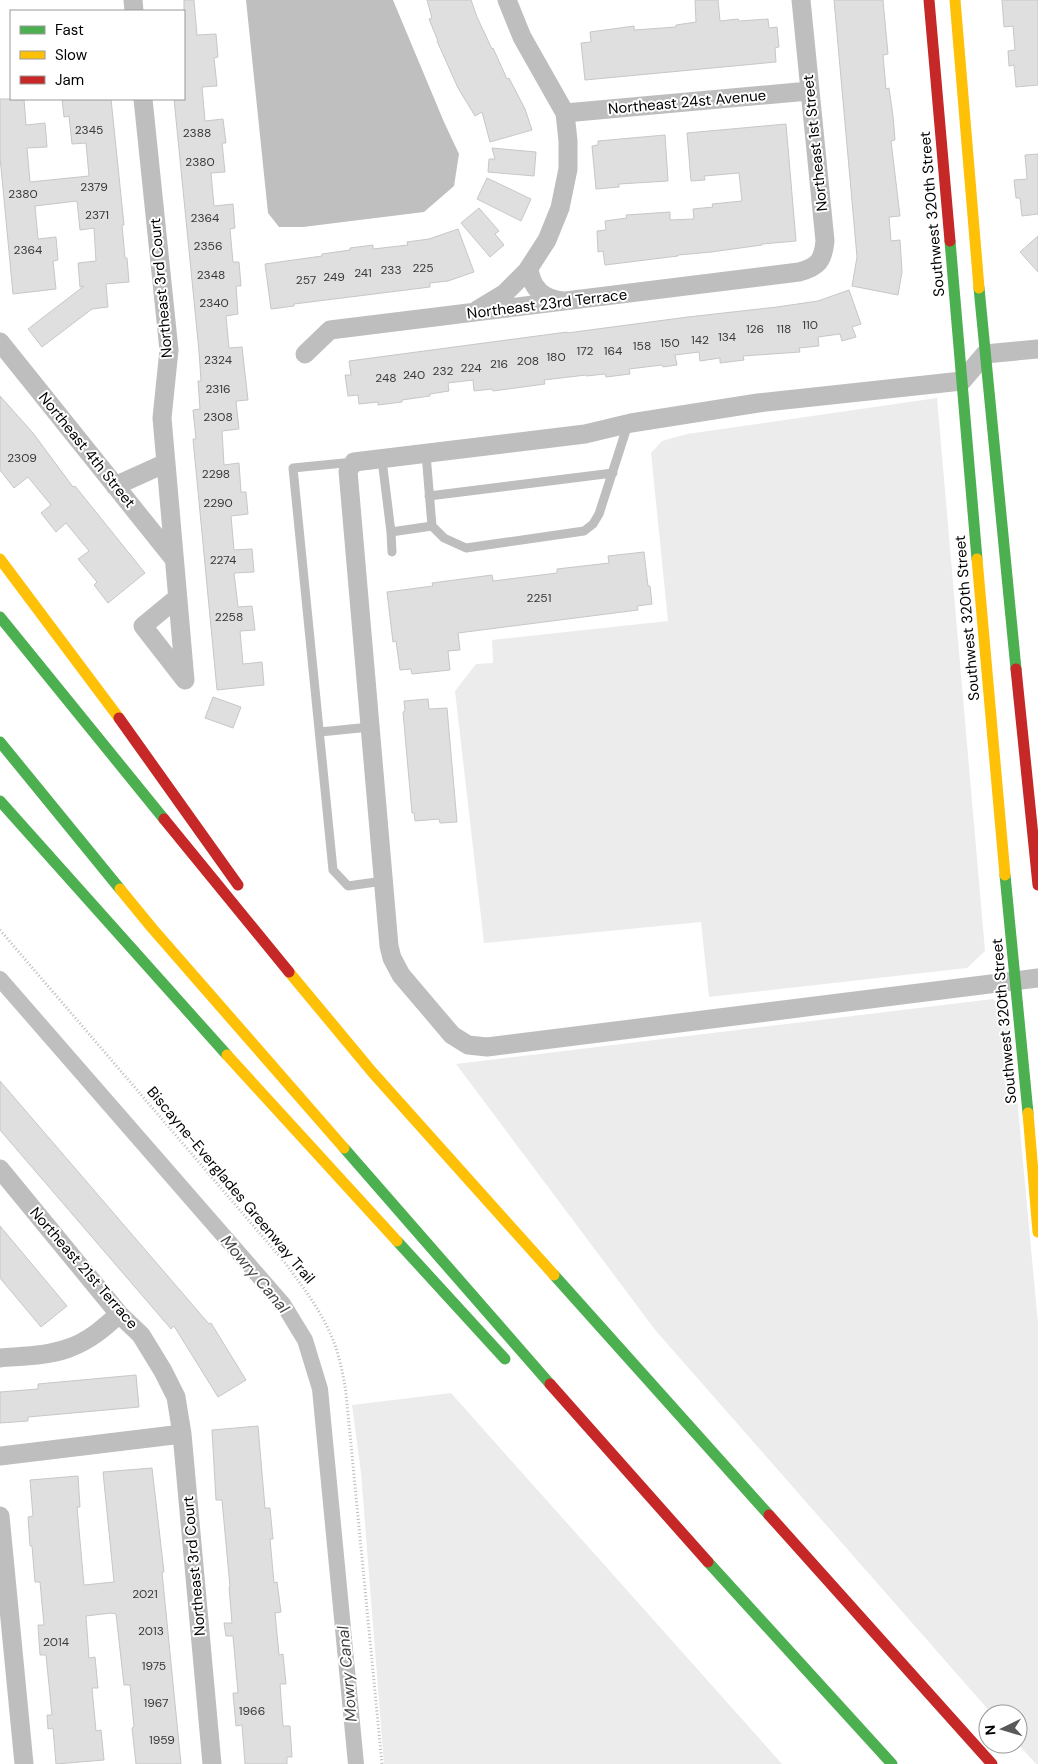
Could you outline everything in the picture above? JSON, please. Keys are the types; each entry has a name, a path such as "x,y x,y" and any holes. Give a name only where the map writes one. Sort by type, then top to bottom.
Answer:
{"main road":[{"name":"Southwest 320th Street","path":"929,0 1001,840 1016,980 1038,1232"},
{"path":"955,0 985,354 1031,838 1038,885"},
{"path":"0,559 115,712 247,896"},
{"path":"0,617 215,883 373,1073 992,1764"},
{"path":"0,742 152,928 670,1521 892,1764"},
{"path":"0,801 220,1048 438,1288 513,1367"},
{"path":"1001,840 1031,838"},
{"path":"281,945 373,1073"},
{"path":"621,1481 670,1521"}],"street":[{"path":"474,313 505,293 529,268 546,240 560,208 566,188 568,160 565,113 522,37 507,0"},
{"name":"Northeast 1st Street","path":"799,272 813,267 820,261 825,241 801,0"},
{"name":"Northeast 24st Avenue","path":"565,113 809,91"},
{"name":"Northeast 3rd Court","path":"143,100 169,350 162,418 177,598"},
{"path":"529,268 533,286 551,298 568,302"},
{"name":"Northeast 23rd Terrace","path":"305,354 330,330 799,272"},
{"name":"Northeast 4th Street","path":"0,342 174,559"},
{"path":"1038,349 985,354 962,381 758,403 628,424 585,434 354,462 348,471 389,946 401,976 452,1036 468,1045 487,1047 1038,978"},
{"path":"115,486 166,463"},
{"name":"Northeast 21st Terrace","path":"0,1169 120,1314 141,1335 163,1371"},
{"path":"0,1358 68,1349 95,1334 120,1314"},
{"name":"Northeast 3rd Court","path":"163,1371 176,1397 182,1434 212,1764"},
{"path":"0,1456 182,1434"},
{"path":"0,1516 8,1665 24,1764"}],"lane":[{"path":"426,454 432,526 444,538 466,548 584,531 599,514 628,424"},
{"path":"382,460 392,552"},
{"path":"354,462 294,468 333,870 348,886 383,881"},
{"path":"430,496 613,473"},
{"path":"391,532 432,526"},
{"path":"320,732 370,727"}],"path":[{"name":"Biscayne-Everglades Greenway Trail","path":"0,930 286,1264 328,1328 337,1351 346,1393 382,1764"}],"shaded area":[{"path":"246,0 393,0 459,154 454,186 424,212 303,227 279,227 268,213"},
{"path":"937,398 985,951 967,968 709,997 701,922 484,943 455,691 476,664 493,663 492,640 668,621 651,453 662,441 687,434"},
{"path":"993,999 1009,1011 1038,1324 1038,1764 1027,1754 1028,1704 983,1704 656,1331 456,1064"},
{"path":"451,1393 782,1764 384,1764 361,1473 352,1405"}],"building":[{"path":"184,0 194,0 197,35 216,34 218,57 214,58 217,86 202,87 205,121 223,119 226,143 222,143 225,172 211,173 214,206 233,204 235,228 230,229 233,262 239,262 241,286 236,286 238,314 226,316 229,348 242,347 248,400 236,401 239,429 222,431 224,465 239,463 241,492 246,492 248,514 231,516 234,550 252,549 254,572 234,573 238,607 252,606 255,630 240,631 243,664 262,662 264,685 217,690 193,439 196,439 193,410 200,409 198,381 201,381 199,351 174,100 185,100"},
{"path":"427,0 471,0 492,49 525,109 532,130 490,142 482,112 475,116 458,88 437,41 429,19 432,18"},
{"path":"695,0 718,0 720,21 768,19 769,28 777,27 779,47 775,48 776,62 585,80 581,43 591,42 590,32 634,26 634,30 676,27 676,25 696,22"},
{"path":"834,0 883,0 888,54 883,55 886,89 889,88 893,116 895,140 891,141 900,216 889,217 891,241 900,240 902,272 898,295 852,286 857,257"},
{"path":"1002,0 1038,0 1038,85 1016,87 1014,65 1009,66 1008,51 1015,50 1013,26 1004,27"},
{"path":"0,99 24,100 26,125 45,123 47,147 27,148 30,182 89,176 86,143 72,144 69,116 64,117 62,100 111,100 124,225 122,225 125,258 127,258 129,282 106,284 108,307 92,309 42,347 28,329 84,286 80,287 78,263 96,261 94,228 80,230 77,201 35,206 38,239 56,237 58,260 53,261 56,289 13,294 0,157"},
{"path":"786,124 796,241 605,265 603,251 598,252 597,231 606,230 605,221 627,218 626,215 670,212 670,220 694,219 693,209 713,207 712,204 742,201 739,173 704,176 705,180 691,181 687,133"},
{"path":"665,135 668,181 619,184 619,187 596,189 592,146 598,145 598,141"},
{"path":"492,148 536,152 534,176 488,172 489,159 495,159"},
{"path":"1038,154 1038,214 1022,216 1020,198 1016,198 1014,180 1027,179 1025,155"},
{"path":"487,178 531,199 521,221 477,199"},
{"path":"479,208 499,231 495,234 504,245 490,257 461,223"},
{"path":"458,229 474,272 448,281 430,283 430,287 294,304 294,306 271,309 265,264 322,256 322,254 350,250 350,248 373,245 373,249 408,245 407,242 429,239"},
{"path":"1038,236 1038,272 1020,252"},
{"path":"849,290 861,324 852,327 856,337 842,341 840,334 818,337 819,346 799,348 800,352 743,356 744,360 720,363 720,358 700,361 699,352 675,355 677,365 629,369 630,374 606,377 605,374 544,380 545,384 493,391 492,389 474,391 473,380 448,383 449,391 402,400 402,402 378,405 378,402 359,404 358,395 348,396 345,375 351,375 349,361 777,307 818,301"},
{"path":"0,396 33,433 73,487 75,486 145,573 108,603 94,585 97,582 78,559 89,551 66,523 56,532 41,513 51,505 28,477 14,488 0,470"},
{"path":"644,552 652,604 637,606 638,610 458,633 460,650 448,651 450,670 412,674 411,669 400,670 396,641 393,642 387,592 433,586 432,583 492,575 493,581 557,573 557,569 609,563 608,556"},
{"path":"213,697 241,707 233,728 205,718"},
{"path":"428,699 429,709 447,708 457,822 440,823 439,819 415,821 414,813 412,813 403,712 405,711 404,701"},
{"path":"0,1081 209,1324 211,1323 246,1380 218,1397 174,1326 171,1329 0,1130"},
{"path":"0,1226 67,1306 41,1327 0,1278"},
{"path":"136,1375 139,1407 28,1417 28,1421 0,1423 0,1392 38,1389 38,1384"},
{"path":"258,1426 265,1508 270,1508 273,1539 270,1539 274,1583 277,1582 281,1612 275,1613 279,1655 283,1654 286,1684 280,1684 283,1726 290,1726 292,1757 287,1757 287,1764 245,1764 242,1725 236,1726 233,1693 238,1693 233,1636 226,1636 224,1623 232,1623 230,1587 222,1500 216,1500 212,1430"},
{"path":"152,1468 164,1572 162,1572 181,1764 136,1764 130,1685 124,1685 116,1614 111,1613 86,1616 89,1658 95,1657 98,1688 92,1688 96,1731 101,1730 104,1760 56,1764 53,1728 48,1729 47,1715 52,1715 46,1655 40,1655 38,1625 44,1625 40,1582 35,1582 32,1546 30,1546 28,1517 33,1516 30,1480 78,1476 80,1507 77,1507 84,1585 114,1582 103,1472"}],"waterway":[{"name":"Mowry Canal","path":"0,979 283,1304 305,1340 320,1389 356,1764"}],"traffic: fast":[{"path":"950,241 977,559"},
{"path":"979,288 1016,669"},
{"path":"0,617 164,819"},
{"path":"0,742 120,889"},
{"path":"0,801 227,1055"},
{"path":"1005,875 1028,1113"},
{"path":"344,1148 550,1384"},
{"path":"397,1241 505,1359"},
{"path":"554,1275 769,1515"},
{"path":"708,1562 892,1764"}],"traffic: slow":[{"path":"955,0 979,288"},
{"path":"0,559 119,718"},
{"path":"977,559 1005,875"},
{"path":"120,889 344,1148"},
{"path":"289,972 373,1073 554,1275"},
{"path":"227,1055 397,1241"},
{"path":"1028,1113 1038,1232"}],"traffic: jam":[{"path":"929,0 950,241"},
{"path":"1016,669 1038,885"},
{"path":"119,718 238,885"},
{"path":"164,819 289,972"},
{"path":"550,1384 708,1562"},
{"path":"769,1515 992,1764"}]}
